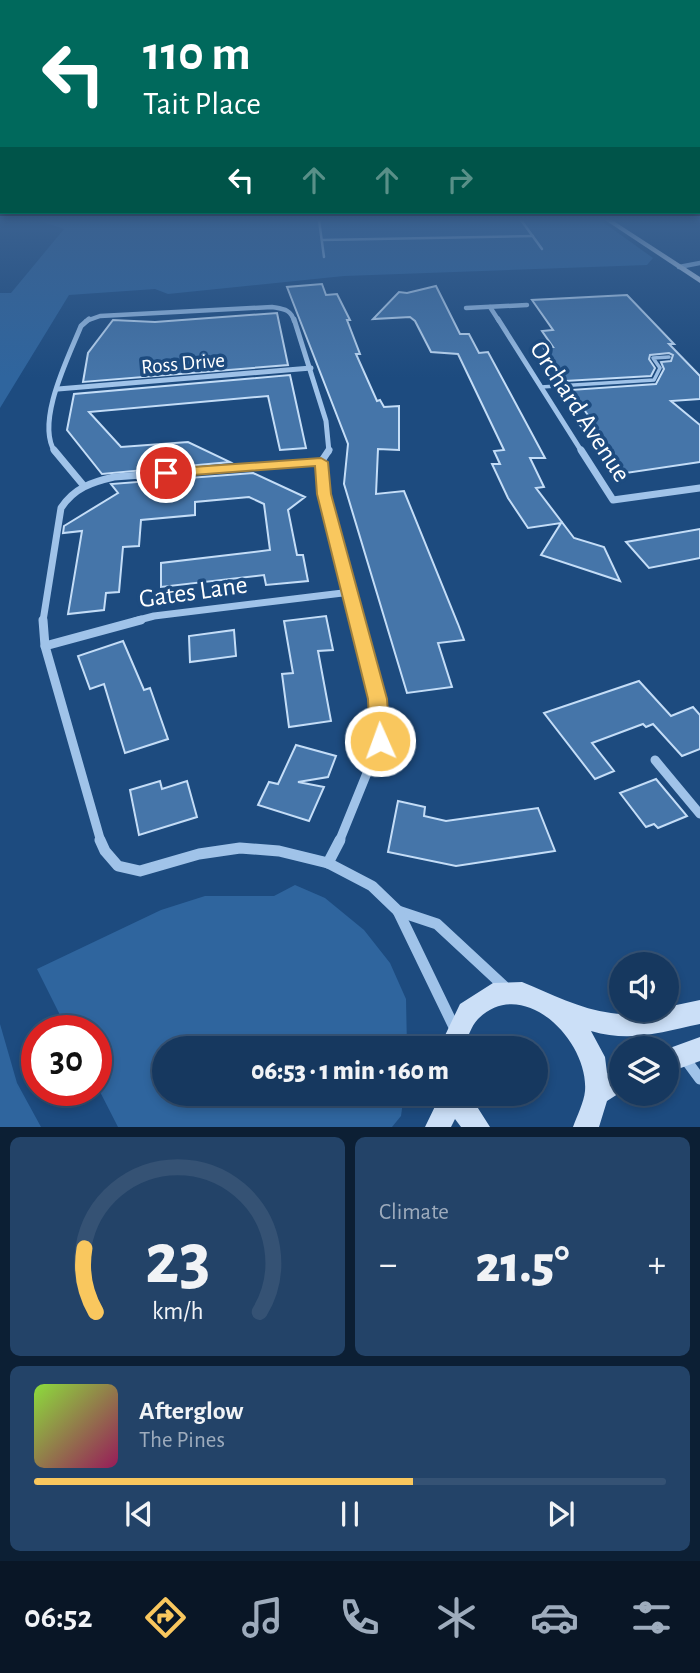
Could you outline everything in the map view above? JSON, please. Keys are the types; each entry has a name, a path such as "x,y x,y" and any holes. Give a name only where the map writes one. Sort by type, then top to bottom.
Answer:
{"street":[{"name":"Orchard Avenue","path":"466,308 527,305"},
{"path":"83,486 52,447 48,434 49,419 58,389 81,326 93,317 259,307 285,309 292,314 326,421 329,452 321,462 324,494 378,699 380,741 328,863"},
{"name":"Orchard Avenue","path":"490,307 613,500 700,488"},
{"name":"Ross Drive","path":"58,389 310,368"},
{"path":"321,462 114,477 83,486 67,498 61,508 42,613 45,646 96,827 106,851 118,866 140,871 199,854 240,848 279,851 328,863 372,886 398,911 414,949 435,984 452,1036"},
{"name":"Gates Lane","path":"45,646 154,616 351,592"},
{"path":"655,760 700,814"},
{"path":"398,911 437,924 510,992"},
{"path":"455,1036 468,1010 488,997 510,992 537,997 561,1011 610,1025 635,1026 700,1012"},
{"path":"561,1011 577,1027 589,1048 596,1070 597,1093 593,1115 586,1127"},
{"path":"683,1056 700,1079"},
{"path":"597,1093 609,1086"},
{"path":"438,1127 449,1106"},
{"path":"462,1106 477,1127"}],"lane":[{"path":"541,387 654,380 660,368 653,358 668,357"}],"shaded area":[{"path":"28,273 438,273 344,276 168,294 155,289 69,295 0,408 0,293 11,293"},
{"path":"295,885 325,898 364,930 390,963 406,999 407,1036 152,1036 152,1106 402,1106 401,1116 392,1127 118,1127 107,1106 112,1106 112,1015 60,1015 37,969 161,910 205,896 274,896"},
{"path":"0,1024 21,1090 21,1106 30,1106 41,1127 0,1127"}],"building":[{"path":"322,284 326,295 337,294 350,320 347,320 360,354 356,354 377,401 380,400 384,407 399,406 399,450 378,449 376,494 404,491 458,624 464,640 438,643 452,687 407,693 344,484 348,444 287,287"},
{"path":"436,286 460,334 469,334 479,353 488,352 545,458 530,458 544,487 536,488 574,538 604,547 620,581 541,555 561,523 528,528 508,498 492,464 500,464 494,451 504,450 458,354 431,352 415,321 410,317 373,319 399,292 407,293"},
{"path":"627,295 674,344 669,344 700,376 700,399 671,401 700,425 700,462 626,473 575,420 590,418 570,390 656,384 664,369 661,362 671,361 673,355 650,355 649,359 655,368 651,376 565,381 543,347 553,347 542,331 553,330 532,300"},
{"path":"277,313 288,365 83,382 88,353 113,320 155,322"},
{"path":"290,375 306,448 280,450 268,396 89,412 121,447 188,442 230,462 102,474 67,430 74,394"},
{"path":"253,473 305,497 288,510 297,555 303,555 308,581 266,585 264,575 161,587 161,563 270,550 264,504 249,497 195,502 195,515 141,520 139,546 123,547 119,592 106,593 104,610 68,614 82,531 63,533 64,526 118,493 111,484"},
{"path":"700,529 700,558 649,568 626,542"},
{"path":"326,616 333,650 318,651 331,721 289,727 282,674 293,673 284,621"},
{"path":"234,630 236,656 190,662 189,636"},
{"path":"123,641 144,690 150,688 168,739 125,753 104,684 90,689 78,656"},
{"path":"639,681 671,716 693,707 700,715 700,749 682,756 653,724 646,727 643,724 592,743 614,771 595,779 544,713"},
{"path":"296,745 336,756 328,777 298,782 324,787 309,821 258,805 269,782 278,784"},
{"path":"656,779 687,816 658,828 654,824 646,827 620,793"},
{"path":"160,781 162,789 187,781 197,817 139,835 130,790"},
{"path":"398,801 425,807 424,816 446,821 538,808 555,851 456,866 388,852"}],"route":[{"path":"166,473 321,462 324,494 378,699 380,741"}]}
